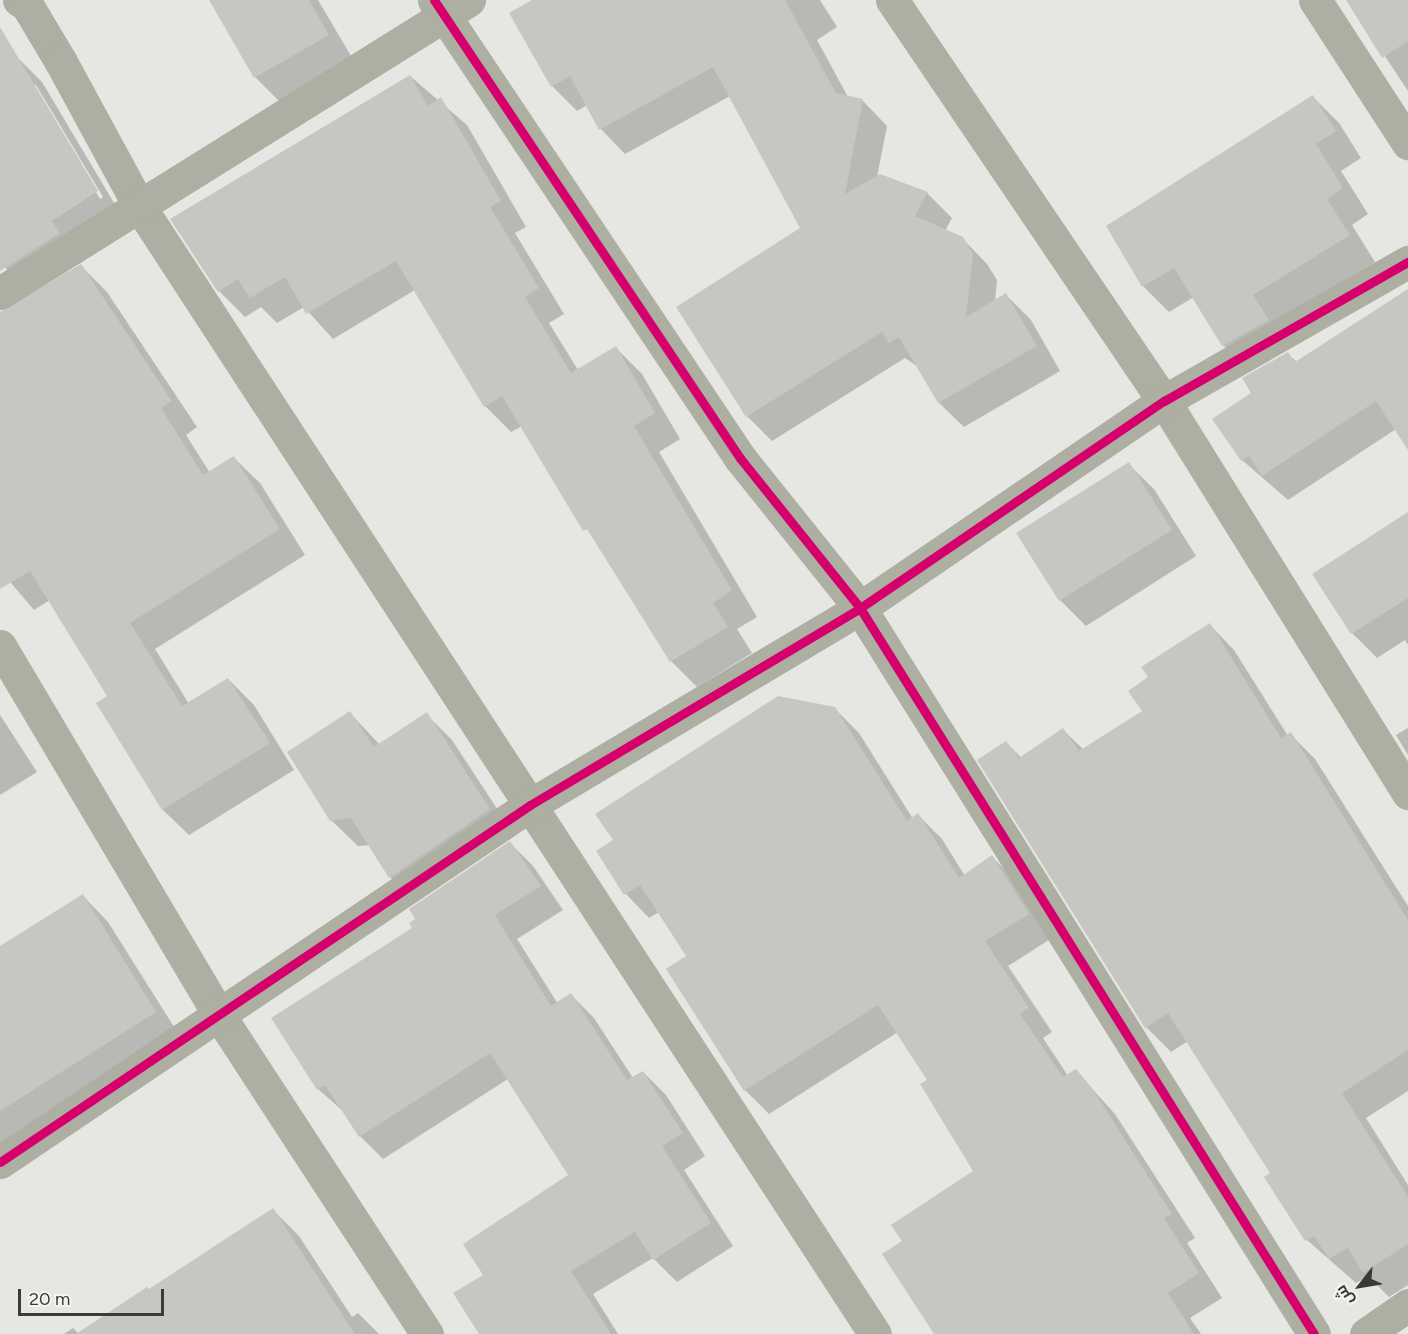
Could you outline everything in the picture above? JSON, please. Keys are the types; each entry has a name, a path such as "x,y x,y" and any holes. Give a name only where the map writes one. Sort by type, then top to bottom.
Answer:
{"street":[{"path":"19,0 27,5 61,62 138,204 875,1334"},
{"path":"892,0 1164,401 1408,793"},
{"path":"1315,0 1408,142"},
{"path":"0,292 449,5 740,458 860,608 1314,1334"},
{"path":"0,1162 530,805 860,608 1164,401 1408,262"},
{"path":"0,646 219,1016 427,1334"},
{"path":"1366,1334 1408,1305"}],"building":[{"path":"209,0 309,0 329,35 254,78"},
{"path":"532,0 785,0 836,93 863,99 845,194 880,174 928,192 915,216 963,237 973,254 966,317 1006,293 1037,346 938,403 899,337 888,343 882,332 746,417 676,307 800,228 713,67 599,130 570,76 551,87 509,13"},
{"path":"1346,0 1408,0 1408,41 1382,58"},
{"path":"0,27 98,191 52,221 60,233 0,271"},
{"path":"410,75 428,106 441,97 501,201 490,207 539,288 525,297 571,373 616,346 655,413 634,426 732,590 713,603 728,627 670,662 587,529 583,531 502,396 484,407 396,261 306,314 285,277 250,298 238,279 218,292 170,219"},
{"path":"1313,95 1336,131 1316,144 1343,188 1327,199 1350,235 1253,295 1269,320 1222,346 1174,268 1142,287 1106,226"},
{"path":"81,264 172,401 161,408 203,475 234,456 280,529 130,623 182,706 228,678 270,743 162,810 96,703 107,696 30,571 0,589 0,312"},
{"path":"1408,289 1408,450 1376,401 1262,476 1249,456 1241,461 1212,419 1251,393 1242,378 1288,352 1295,362"},
{"path":"1129,462 1172,530 1059,601 1016,533"},
{"path":"1408,512 1408,598 1351,634 1312,574"},
{"path":"1210,623 1281,738 1291,732 1408,920 1408,1050 1342,1093 1408,1197 1408,1244 1363,1273 1348,1248 1329,1259 1314,1236 1305,1241 1264,1177 1270,1173 1168,1013 1145,1028 977,760 1006,741 1019,758 1063,728 1079,751 1142,711 1128,691 1148,677 1141,667"},
{"path":"778,696 835,707 907,821 918,813 959,878 992,855 1029,914 985,941 1029,1008 1020,1014 1063,1077 1076,1069 1092,1088 1172,1214 1164,1218 1199,1273 1168,1293 1194,1334 934,1334 882,1254 902,1241 891,1225 973,1171 920,1084 927,1080 878,1005 744,1091 666,969 686,956 640,885 624,895 596,851 613,840 595,814"},
{"path":"350,711 374,747 427,712 490,809 389,878 351,818 330,821 287,752"},
{"path":"510,841 541,886 495,915 551,1006 571,993 627,1080 643,1071 683,1133 662,1146 711,1223 653,1260 635,1232 571,1271 611,1334 479,1334 453,1293 483,1275 463,1244 568,1175 490,1053 359,1137 325,1085 317,1090 271,1018 412,928 409,923 415,919 409,909"},
{"path":"83,894 156,1012 0,1111 0,946"},
{"path":"273,1208 355,1334 76,1334 147,1287 149,1289"}],"cycle path":[{"path":"434,0 740,458 860,608 1314,1334"},
{"path":"0,1162 530,805 860,608 1164,401 1408,262"}]}
